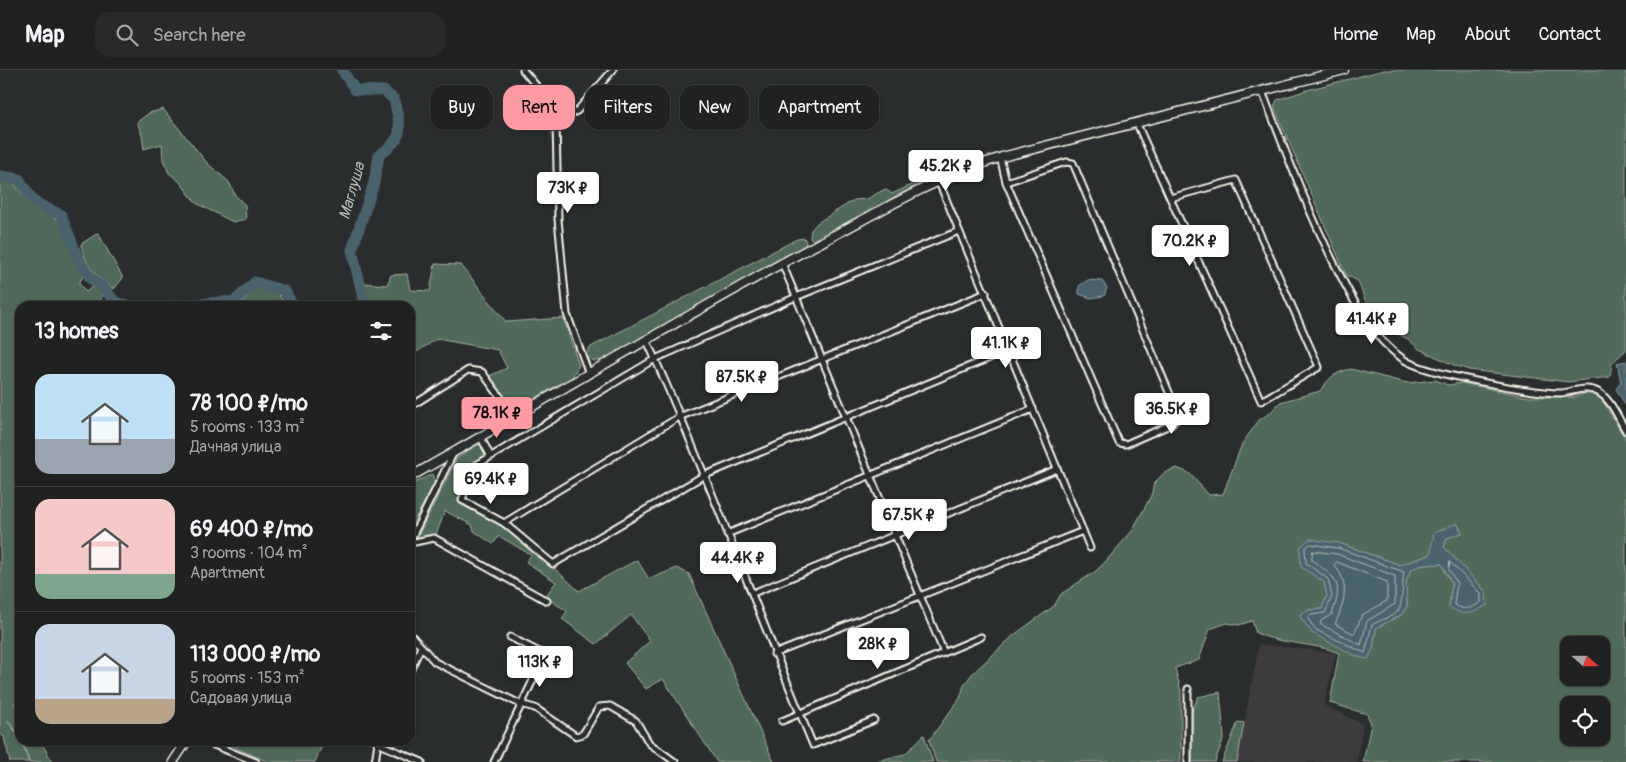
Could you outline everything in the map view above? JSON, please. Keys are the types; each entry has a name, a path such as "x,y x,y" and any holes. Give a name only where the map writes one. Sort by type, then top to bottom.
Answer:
{"main road":[{"path":"415,474 782,264 939,182 1000,158 1344,70"},
{"path":"173,762 184,746"}],"street":[{"path":"523,70 536,85"},
{"path":"575,111 613,70"},
{"path":"1262,92 1319,234 1357,309 1375,334 1404,360 1457,378 1561,393 1589,388 1607,399 1626,431"},
{"path":"1137,124 1170,198 1261,401 1319,366 1236,180 1170,198"},
{"path":"556,130 558,219 567,314 590,375"},
{"path":"1000,158 1006,182 1119,443 1126,444 1172,424 1179,416 1073,163 1066,162 1006,182"},
{"path":"939,182 1090,548"},
{"path":"959,232 796,297 655,359 490,455 473,467 462,500 504,523 554,564 703,476 1009,350"},
{"path":"782,264 944,653"},
{"path":"504,523 679,417 822,361 986,293"},
{"path":"647,341 753,593 774,654 812,744 874,720"},
{"path":"415,404 468,370 482,372 515,416"},
{"path":"728,534 1033,409"},
{"path":"480,436 490,455"},
{"path":"415,532 453,453"},
{"path":"753,593 1057,469"},
{"path":"774,654 1083,531"},
{"path":"415,541 434,538 547,601"},
{"path":"494,762 545,655 510,637"},
{"path":"782,721 981,637"},
{"path":"415,640 435,662 520,704 535,708 576,736 583,734 599,707 610,706 636,721 649,743 675,762"},
{"path":"415,660 421,647"},
{"path":"1188,689 1188,762"},
{"path":"216,746 256,762"},
{"path":"375,762 377,746"},
{"path":"387,746 422,762"}],"shaded area":[{"path":"1259,644 1336,653 1324,705 1363,724 1357,762 1237,762"}],"green space":[{"path":"1384,70 1626,70 1626,350 1612,363 1610,377 1568,382 1469,370 1419,349 1408,339 1383,327 1372,319 1358,281 1346,275 1274,107 1277,100 1307,90"},
{"path":"163,109 208,164 229,182 235,195 245,205 246,219 233,222 196,203 179,181 169,173 163,160 162,144 144,149 142,135 137,122 149,113"},
{"path":"928,177 929,179 813,240 810,238 811,230 817,223 854,200 867,199 885,189 892,194"},
{"path":"0,179 12,181 32,206 43,210 59,221 75,261 84,275 79,283 86,292 93,286 103,293 101,301 15,301 15,746 43,746 53,762 10,762 4,737 0,734"},
{"path":"98,233 123,278 114,289 92,270 83,252 81,244"},
{"path":"804,238 806,241 805,247 606,360 593,361 586,355 589,348 797,239"},
{"path":"435,264 461,265 506,322 563,318 579,365 572,377 516,409 512,408 489,376 507,368 498,350 437,339 415,353 415,301 368,301 363,283 387,285 391,275 407,274 410,290 430,291"},
{"path":"256,287 278,293 283,301 243,301"},
{"path":"1351,369 1407,383 1435,380 1448,385 1462,383 1529,397 1573,397 1587,393 1600,398 1604,403 1626,440 1626,762 1363,762 1371,724 1367,714 1330,703 1339,653 1329,649 1266,637 1256,633 1252,621 1239,625 1227,623 1210,629 1199,660 1175,668 1181,691 1181,762 936,762 929,740 960,698 964,685 972,674 1014,635 1054,606 1061,594 1096,571 1106,561 1132,531 1151,496 1154,483 1164,473 1177,468 1189,473 1209,495 1223,494 1242,444 1259,420 1270,413 1280,402 1320,391 1333,376","holes":["1457,523 1462,533 1447,538 1444,547 1486,592 1449,607 1452,583 1445,572 1443,564 1423,565 1412,568 1406,581 1407,606 1401,615 1376,628 1373,649 1299,615 1309,610 1322,609 1327,595 1324,582 1339,543 1400,565 1430,555"]},
{"path":"498,399 503,408 480,423 474,415"},
{"path":"479,444 485,454 470,466 458,503 501,526 552,566 579,591 637,560 649,579 677,568 689,574 774,762 717,762 663,679 646,689 625,663 650,641 631,615 596,644 562,619 567,611 545,597 556,582 526,562 531,555 499,536 493,544 474,531 472,525 445,511 436,535 417,538 457,458"},
{"path":"432,474 435,483 415,519 415,482"},
{"path":"1220,692 1224,737 1215,762 1192,762 1192,711 1198,697"},
{"path":"1238,722 1244,723 1237,762 1222,762"},
{"path":"924,735 933,762 872,762 905,754"},
{"path":"232,746 322,746 315,762 268,762"}],"water":[{"path":"1088,280 1102,281 1107,288 1104,296 1091,298 1079,294 1079,286"},
{"path":"1626,361 1626,406 1616,389 1621,382 1617,363"},
{"path":"1457,523 1462,533 1447,538 1444,547 1486,592 1487,605 1477,611 1464,613 1449,607 1452,583 1442,564 1423,565 1412,569 1406,581 1407,606 1401,615 1376,628 1373,649 1368,659 1358,657 1312,633 1299,615 1309,610 1322,609 1327,595 1324,582 1301,567 1300,547 1309,539 1339,543 1400,565 1430,555 1434,533"}],"waterway":[{"name":"Маглуша","path":"342,70 355,90 384,91 394,99 399,125 398,137 379,155 374,183 352,250 364,301"},
{"name":"Маглуша","path":"0,176 19,179 34,202 61,215 79,260 91,279 103,287 114,301"},
{"name":"Маглуша","path":"235,301 255,282 285,291 290,301"},
{"path":"8,721 15,730"},
{"path":"24,746 29,762"}]}
